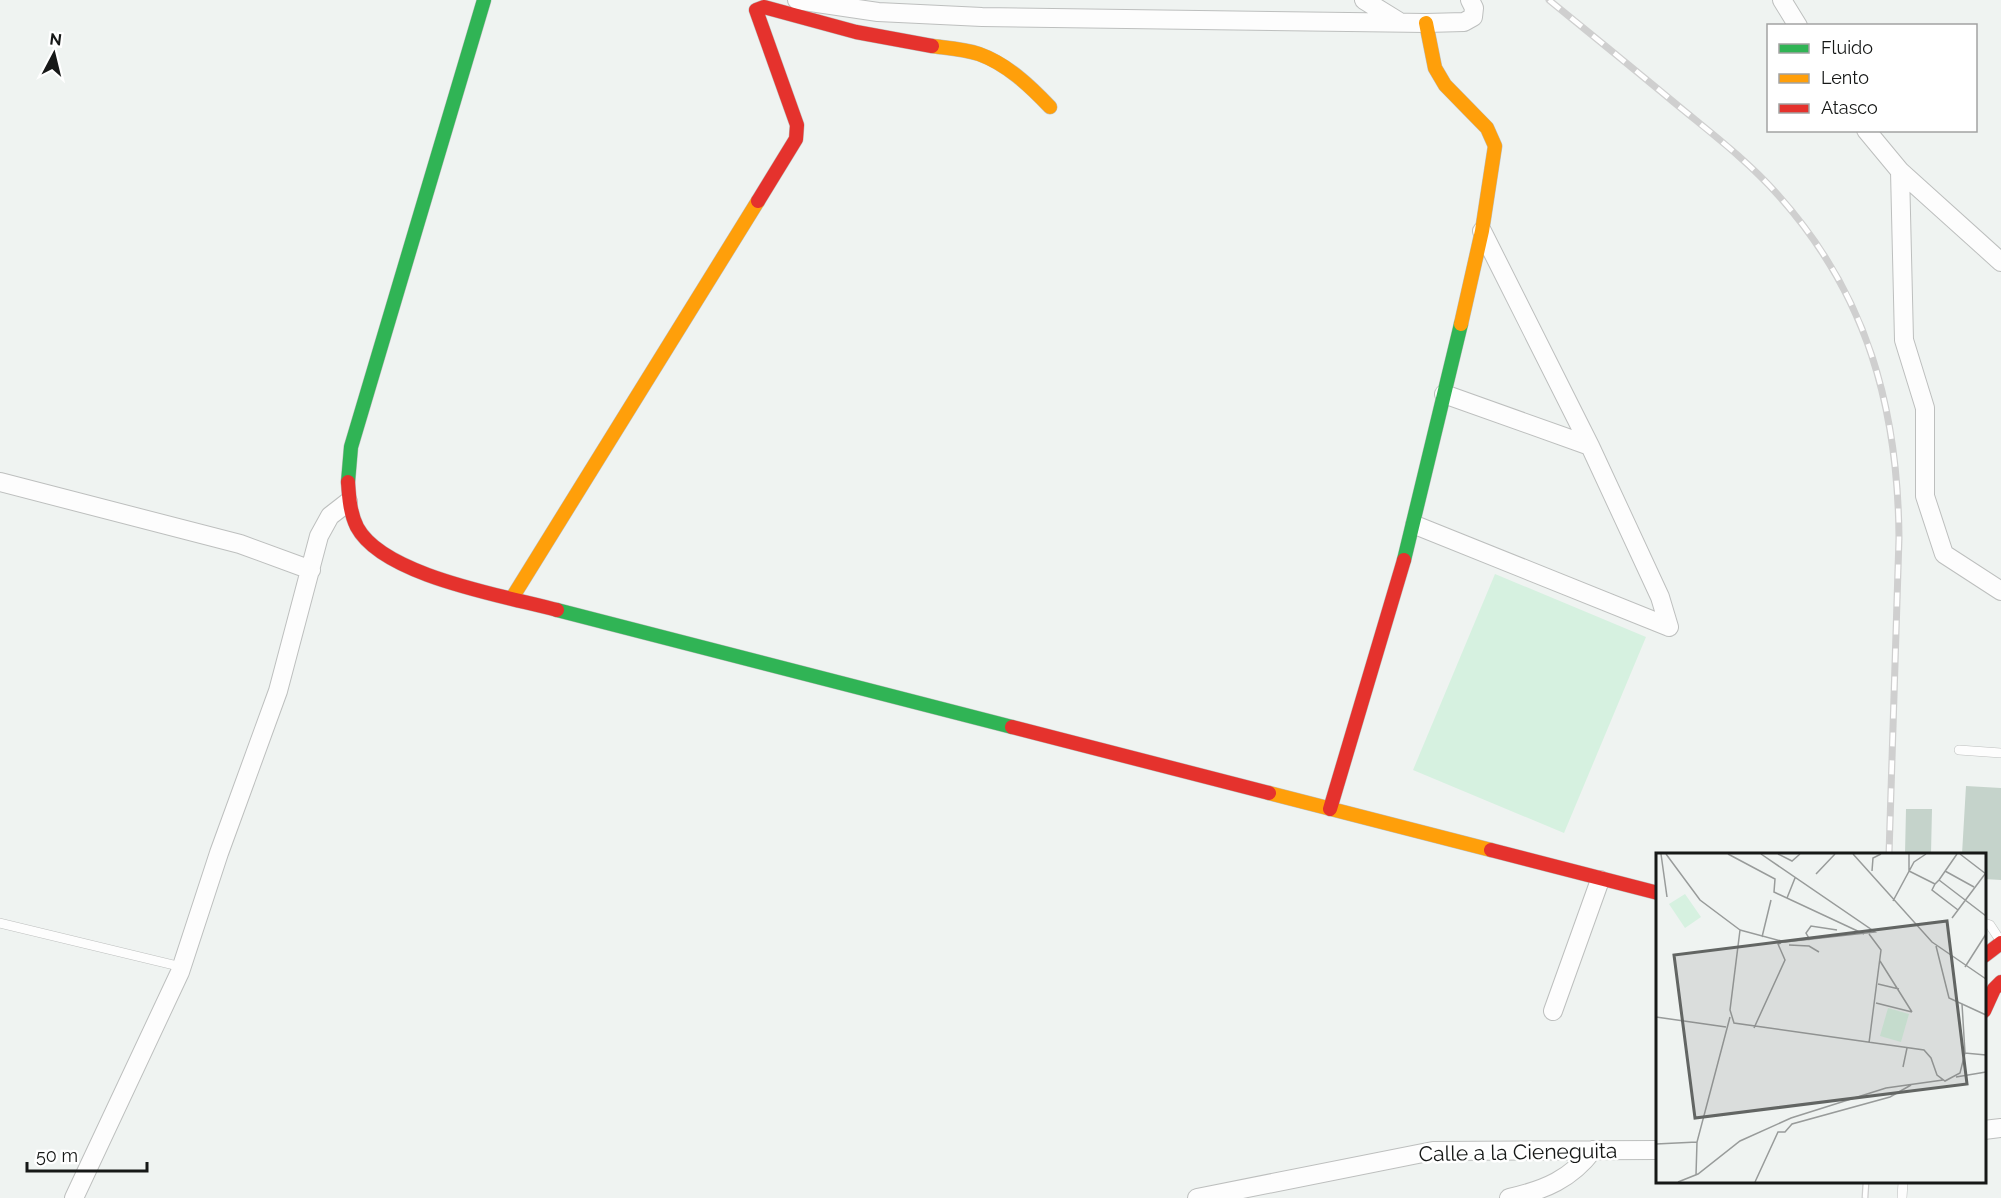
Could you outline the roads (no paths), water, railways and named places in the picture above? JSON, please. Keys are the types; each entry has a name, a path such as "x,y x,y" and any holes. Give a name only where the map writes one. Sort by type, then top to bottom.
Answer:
{"main road":[{"path":"484,0 351,447 346,476 348,502 356,526 372,548 391,561 423,574 512,598 1600,880 1656,893"},
{"path":"512,598 795,139 797,125 756,10 764,7 856,32 978,54 999,64 1029,85 1050,107"},
{"path":"1330,809 1415,525 1482,231 1495,146 1487,128 1444,85 1435,68 1426,23"},
{"path":"1986,954 2001,943"},
{"path":"1986,1007 1994,989 2001,982"}],"street":[{"path":"797,0 878,12 989,17 1400,23 1464,22 1473,17 1474,9 1470,0"},
{"path":"982,0 989,17"},
{"path":"1364,0 1400,23"},
{"path":"1782,0 1797,24"},
{"path":"1868,132 1900,171 2001,262"},
{"path":"1900,171 1904,340 1925,408 1925,496 1944,554 2001,591"},
{"path":"1415,525 1669,627 1660,597 1590,446 1482,231"},
{"path":"1444,394 1590,446"},
{"path":"0,482 240,544 311,570"},
{"path":"74,1198 145,1052 182,967 219,853 278,691 319,536 330,516 348,502"},
{"path":"1553,1011 1600,880"},
{"path":"1986,1130 2001,1128"},
{"path":"1509,1198 1560,1182 1580,1168 1593,1150"},
{"name":"Calle a la Cieneguita","path":"1197,1198 1337,1172 1433,1151 1656,1150"}],"lane":[{"path":"1959,750 2001,753"},
{"path":"0,923 182,967"},
{"path":"1986,924 1990,925 2001,943"},
{"path":"1902,1198 1903,1183"}],"railway":[{"path":"1549,0 1742,159 1778,195 1809,233 1834,272 1855,313 1884,398 1897,490 1899,538 1889,853"},
{"path":"1865,1198 1866,1183"}]}
